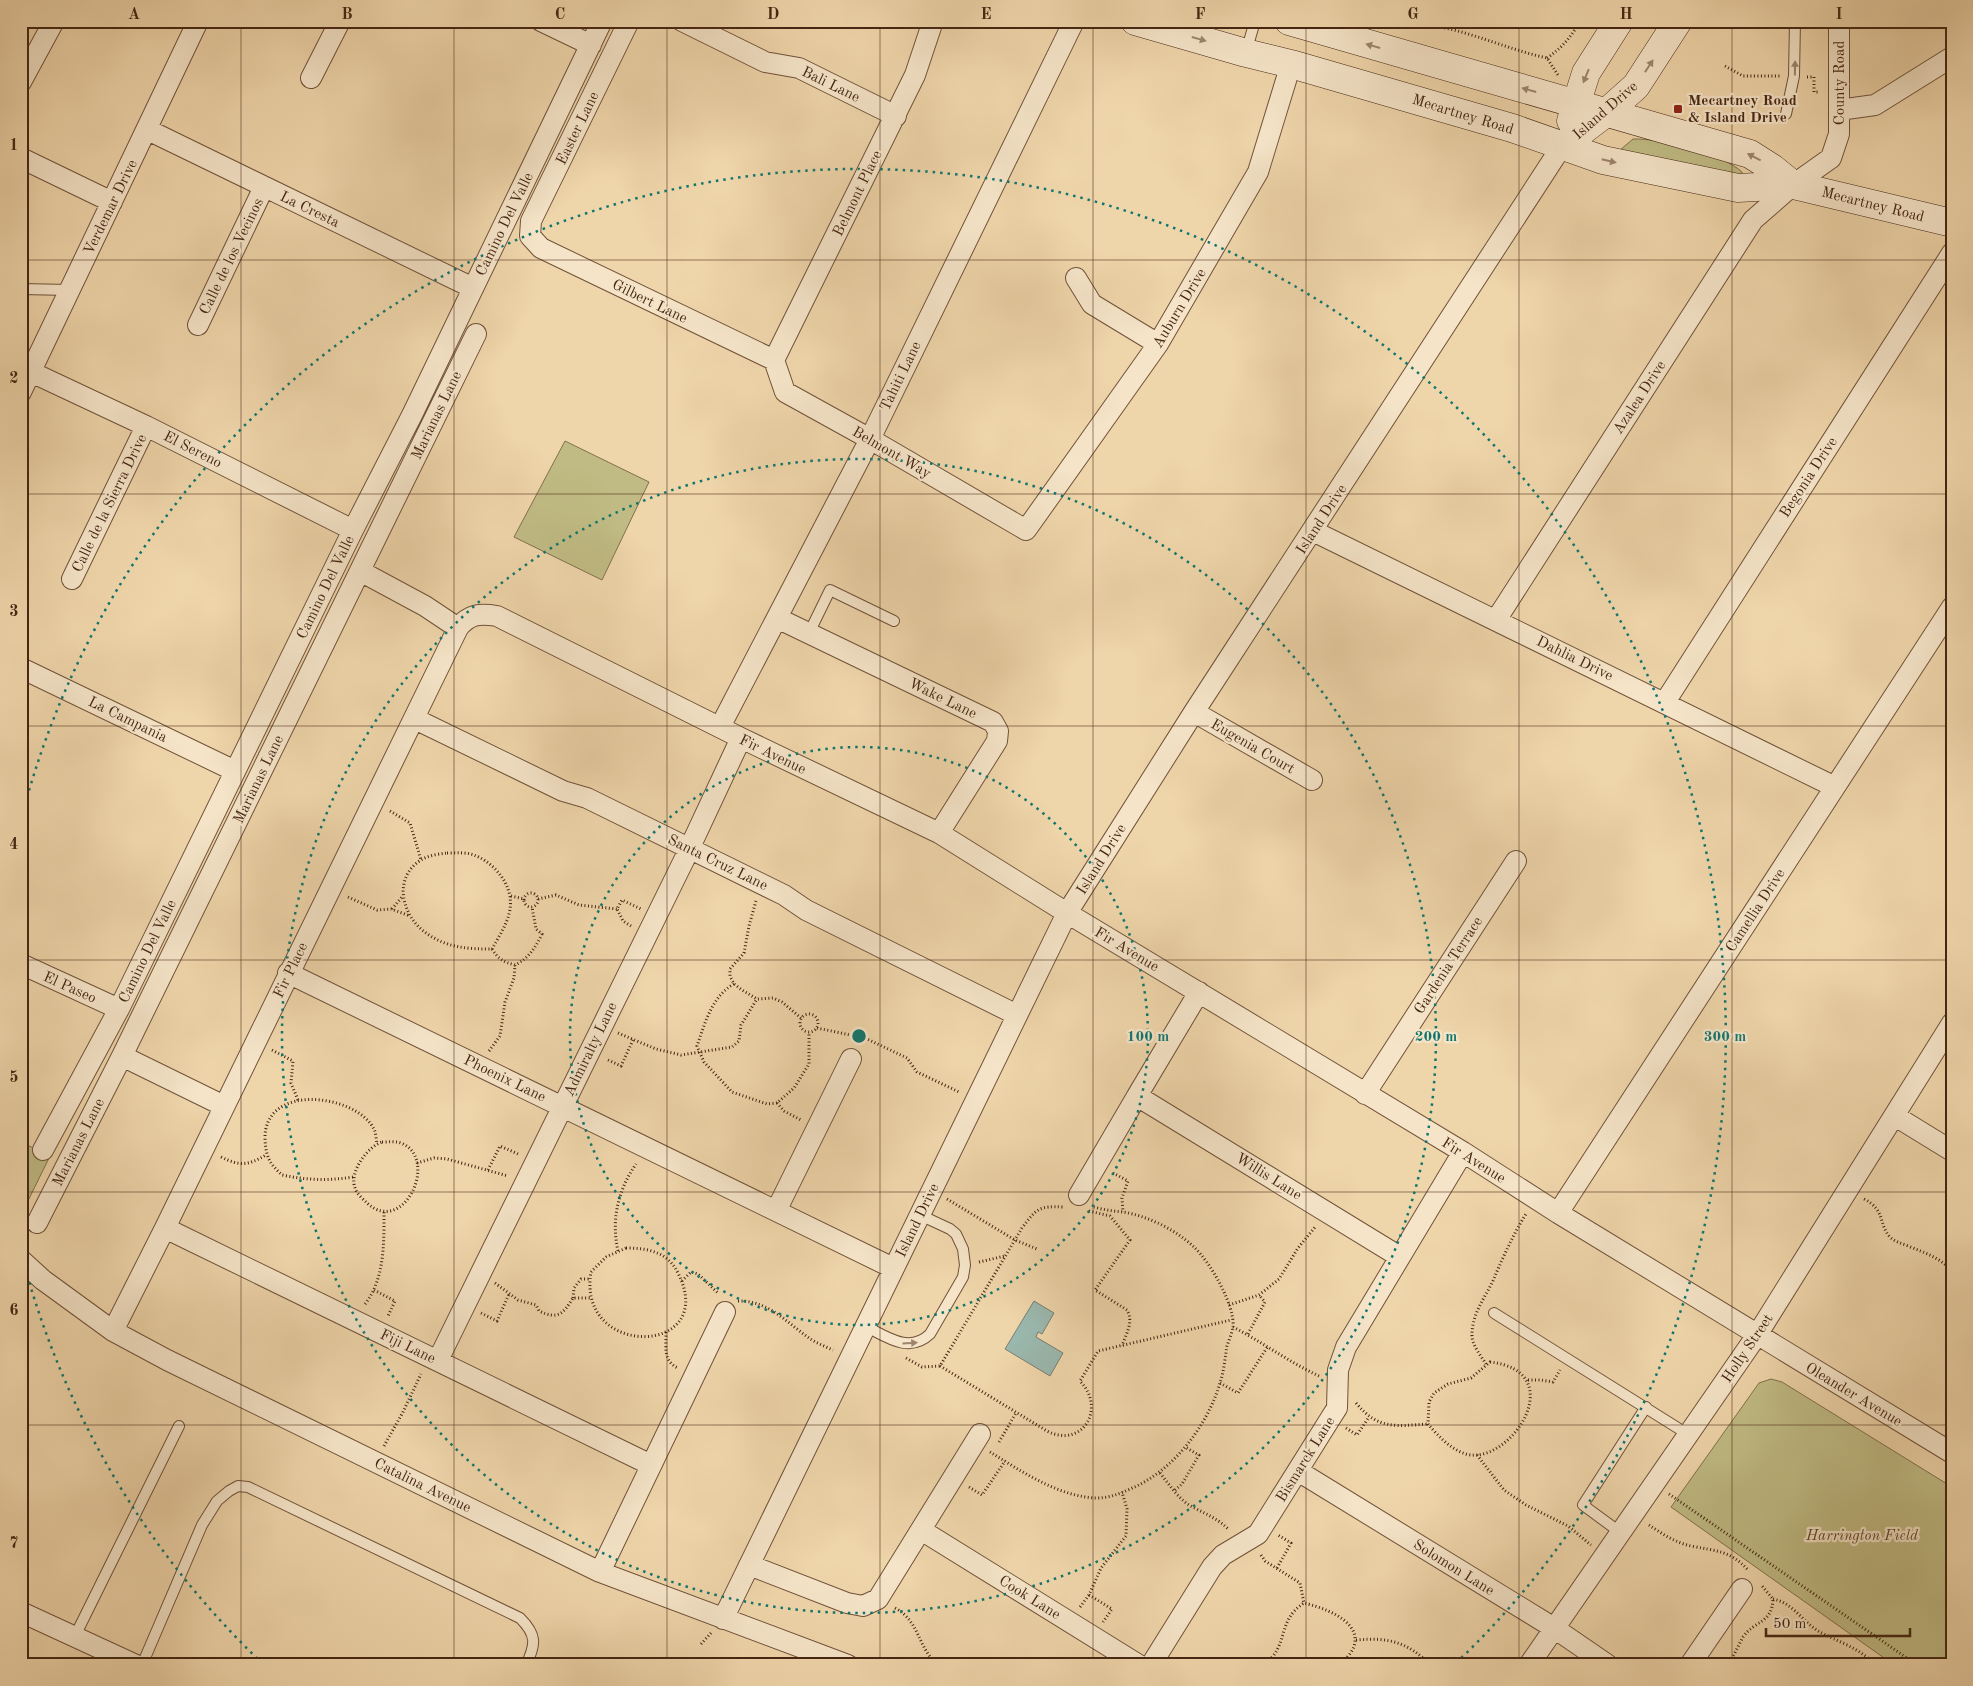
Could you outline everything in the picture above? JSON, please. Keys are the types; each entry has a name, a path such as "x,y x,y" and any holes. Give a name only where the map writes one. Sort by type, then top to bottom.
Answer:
{"main road":[{"name":"Mecartney Road","path":"1135,21 1512,128 1603,160 1738,188 1794,185 1952,223"},
{"name":"Mecartney Road","path":"1290,21 1750,154 1794,185"},
{"name":"Island Drive","path":"1562,146 1586,72 1619,21"},
{"name":"Island Drive","path":"1562,146 1607,112 1636,86 1678,21"}],"street":[{"path":"21,82 54,21"},
{"name":"Verdemar Drive","path":"21,392 148,130 198,21"},
{"path":"311,78 340,21"},
{"path":"541,21 591,45"},
{"name":"Camino Del Valle","path":"43,1150 119,1008 353,530 412,415 602,21"},
{"name":"Easter Lane","path":"530,236 531,221 629,21"},
{"name":"Bali Lane","path":"682,21 765,62 799,68 896,116"},
{"name":"Belmont Place","path":"774,360 896,116 915,75 933,21"},
{"name":"Tahiti Lane","path":"720,727 870,439 1074,21"},
{"name":"County Road","path":"1794,185 1831,158 1838,134 1838,21"},
{"path":"1839,110 1860,109 1875,105 1952,57"},
{"name":"Auburn Drive","path":"1026,530 1158,344 1258,172 1291,64"},
{"name":"La Cresta","path":"148,130 473,288"},
{"name":"Island Drive","path":"723,1620 1067,913 1194,712 1562,146"},
{"path":"21,158 112,202"},
{"name":"Azalea Drive","path":"1496,620 1753,220 1794,185"},
{"name":"Calle de los Vecinos","path":"198,325 264,186"},
{"name":"Gilbert Lane","path":"530,236 541,248 774,360"},
{"name":"Begonia Drive","path":"1665,702 1952,253"},
{"path":"1076,278 1092,304 1158,344"},
{"name":"Marianas Lane","path":"37,1222 122,1056 476,334"},
{"name":"Belmont Way","path":"774,360 785,392 1026,530"},
{"name":"El Sereno","path":"31,372 146,426 353,530"},
{"name":"Calle de la Sierra Drive","path":"72,579 146,426"},
{"name":"Dahlia Drive","path":"1313,531 1835,786"},
{"path":"360,571 425,606 465,622"},
{"name":"Camellia Drive","path":"1558,1213 1952,607"},
{"name":"Fir Avenue","path":"465,622 484,614 497,616 741,738 939,833 1067,913 1463,1152 1558,1213 1757,1335"},
{"name":"Wake Lane","path":"777,618 993,722 998,731 997,741 939,833"},
{"name":"Fir Place","path":"113,1330 166,1228 288,973 414,719 465,622"},
{"name":"La Campania","path":"23,673 235,771"},
{"name":"Eugenia Court","path":"1194,712 1312,780"},
{"name":"Santa Cruz Lane","path":"414,719 563,791 587,798 689,848 784,895 806,910 1017,1015"},
{"name":"Admiralty Lane","path":"434,1358 465,1306 480,1276 741,738"},
{"name":"Gardenia Terrace","path":"1365,1094 1516,861"},
{"name":"El Paseo","path":"21,964 119,1008"},
{"name":"Phoenix Lane","path":"288,973 893,1268"},
{"path":"1077,1203 1097,1163 1199,992"},
{"name":"Holly Street","path":"1529,1665 1757,1335 1952,1023"},
{"path":"122,1056 224,1106"},
{"path":"776,1211 851,1058"},
{"name":"Willis Lane","path":"1137,1096 1400,1257"},
{"path":"1895,1116 1952,1151"},
{"name":"Bismarck Lane","path":"1151,1665 1212,1567 1223,1555 1258,1534 1337,1408 1338,1370 1346,1347 1463,1152"},
{"name":"Fiji Lane","path":"166,1228 651,1465"},
{"name":"Catalina Avenue","path":"21,1260 43,1280 113,1330 168,1360 600,1572 723,1620 848,1665"},
{"path":"600,1572 695,1376 727,1303"},
{"name":"Oleander Avenue","path":"1757,1335 1952,1452"},
{"path":"749,1565 846,1603 863,1606 878,1599 977,1438"},
{"name":"Solomon Lane","path":"1298,1471 1554,1628 1608,1665"},
{"name":"Cook Lane","path":"921,1530 1139,1665"},
{"path":"1696,1663 1751,1582"},
{"path":"21,1612 136,1665"}],"lane":[{"path":"1246,53 1255,21"},
{"path":"1786,114 1794,76 1795,21"},
{"path":"21,289 70,290"},
{"path":"809,633 830,590 894,621"},
{"path":"865,1326 902,1343 911,1344 922,1341 930,1334 963,1277 965,1264 963,1249 956,1234 920,1214"},
{"path":"1494,1313 1689,1435"},
{"path":"1621,1533 1583,1505 1646,1407"},
{"path":"75,1636 179,1426"},
{"path":"142,1665 202,1525 217,1501 238,1486 248,1486 520,1618 530,1628 534,1638 533,1651 526,1665"}],"path":[{"path":"1396,21 1451,29 1490,40 1519,51 1548,58 1576,103"},
{"path":"1548,58 1557,52 1573,35 1580,21"},
{"path":"373,803 401,816 410,823 421,860"},
{"path":"492,949 509,914 511,896 503,880 491,864 474,855 462,852 447,852 421,860 407,876 402,896 404,904 416,924 437,940 461,948 492,949 503,962 514,965 524,960 534,950 542,934 536,929 532,907 528,906 525,899"},
{"path":"763,885 758,894 749,926 744,953 730,969 730,976 734,984 757,999 773,998 791,1008 801,1018"},
{"path":"331,888 377,910 391,909 411,916"},
{"path":"525,899 526,896 533,894 538,899"},
{"path":"532,907 538,902 538,899 556,894 579,905 617,909"},
{"path":"391,909 402,896"},
{"path":"511,896 525,899"},
{"path":"617,909 622,900 656,916"},
{"path":"617,909 623,921 647,934"},
{"path":"478,1065 500,1036 505,1002 514,978 514,965"},
{"path":"734,984 721,992 698,1046 698,1052 712,1073 732,1092 767,1104 777,1103 794,1088 809,1064 809,1033"},
{"path":"602,1026 656,1049 681,1055 732,1047 739,1041 741,1025 757,999"},
{"path":"809,1033 800,1026 801,1018 807,1014 812,1015 817,1020 817,1028"},
{"path":"809,1033 817,1028 865,1038 907,1058 916,1072 976,1099"},
{"path":"589,1050 621,1066 633,1040"},
{"path":"255,1042 293,1061 291,1083 298,1100"},
{"path":"353,1177 328,1181 303,1180 282,1176 266,1155 266,1124 270,1115 278,1108 298,1100 326,1100 339,1104 360,1115 374,1129 377,1144"},
{"path":"777,1103 784,1111 816,1128"},
{"path":"382,1142 402,1143 414,1152 417,1163 417,1177 412,1196 400,1206 384,1211 371,1207 355,1189 353,1177 366,1152 377,1144 382,1142"},
{"path":"488,1170 500,1146 535,1162"},
{"path":"618,1251 614,1236 621,1188 646,1147"},
{"path":"204,1148 238,1164 254,1162 266,1155"},
{"path":"417,1163 434,1158 464,1163 524,1183"},
{"path":"1097,1163 1128,1181 1122,1198 1123,1212"},
{"path":"931,1190 1015,1240 1037,1249"},
{"path":"1848,1190 1877,1208 1889,1236 1897,1242 1932,1255 1942,1261 1952,1271"},
{"path":"1486,1364 1472,1340 1473,1324 1479,1305 1495,1276 1499,1264 1536,1198"},
{"path":"1077,1203 1110,1216 1130,1240 1095,1290 1127,1310 1130,1314 1130,1324 1122,1346"},
{"path":"940,1366 1015,1240 1034,1211 1044,1206 1077,1203 1148,1219 1183,1237 1195,1248 1214,1273 1229,1305 1233,1327 1220,1383 1211,1407 1185,1447 1160,1473 1146,1482 1110,1497 1096,1498 1077,1494 1035,1479 1005,1460 977,1438"},
{"path":"355,1320 374,1290 383,1252 384,1211"},
{"path":"1229,1305 1259,1295 1278,1279 1316,1225 1329,1214"},
{"path":"638,1248 658,1253 674,1265 682,1280 686,1303 680,1320 666,1332 640,1338 626,1334 606,1322 599,1315 591,1298 591,1272 606,1257 618,1251 638,1248"},
{"path":"965,1264 1005,1256"},
{"path":"682,1280 691,1272 698,1274 727,1303 747,1300 766,1307 794,1325 810,1339 849,1358"},
{"path":"480,1276 501,1286 518,1300 536,1305 539,1311 553,1316 566,1309 573,1298 574,1288 581,1279 590,1279"},
{"path":"374,1290 395,1301 380,1332"},
{"path":"465,1306 497,1321 509,1294"},
{"path":"1248,1334 1265,1302 1259,1295"},
{"path":"573,1298 591,1298"},
{"path":"900,1354 922,1367 940,1366 1055,1435 1065,1436 1084,1428 1090,1419 1092,1408 1091,1396 1080,1381 1098,1351 1232,1320"},
{"path":"666,1332 665,1355 667,1360 672,1365 695,1376"},
{"path":"1220,1383 1238,1393 1268,1346"},
{"path":"376,1462 434,1358"},
{"path":"1528,1380 1553,1382 1568,1359"},
{"path":"1490,1362 1504,1364 1515,1369 1528,1380 1531,1391 1531,1403 1520,1424 1501,1445 1490,1452 1469,1455 1448,1443 1428,1424 1429,1402 1434,1393 1448,1384 1471,1378 1490,1362"},
{"path":"997,1445 1016,1413"},
{"path":"1330,1419 1357,1435 1369,1417"},
{"path":"1175,1490 1182,1484 1199,1455 1185,1447"},
{"path":"1477,1455 1504,1490 1526,1505 1568,1526 1605,1555"},
{"path":"953,1478 982,1495 1005,1460"},
{"path":"1655,1484 1917,1665"},
{"path":"1068,1621 1089,1595 1102,1568 1126,1536 1127,1509 1122,1492"},
{"path":"1634,1515 1678,1542 1725,1552 1745,1566 1751,1582 1773,1599 1782,1601 1792,1608 1816,1630 1866,1656 1873,1665"},
{"path":"1263,1526 1291,1543 1276,1568"},
{"path":"1089,1595 1112,1608 1094,1637"},
{"path":"878,1599 904,1612 916,1627 921,1642 932,1660 939,1665"},
{"path":"1728,1665 1747,1633 1769,1617 1773,1599"},
{"path":"1264,1665 1280,1647 1288,1619 1294,1610 1304,1603 1321,1607 1334,1613 1345,1621 1353,1631 1356,1640 1353,1648 1341,1665"},
{"path":"1356,1640 1378,1638 1398,1642 1416,1651 1431,1665"}],"green space":[{"path":"1633,139 1674,144 1706,153 1733,165 1742,172 1742,176 1620,150"},
{"path":"565,441 649,482 602,580 514,537"},
{"path":"21,1142 50,1156 21,1215"},
{"name":"Harrington Field","path":"1771,1379 1782,1382 1952,1487 1952,1665 1894,1665 1671,1507 1759,1383"}],"water":[{"path":"1034,1301 1054,1313 1042,1334 1038,1332 1036,1337 1063,1353 1050,1376 1005,1349"}],"place":[{"name":"Mecartney Road & Island Drive","path":"1678,109"}]}
